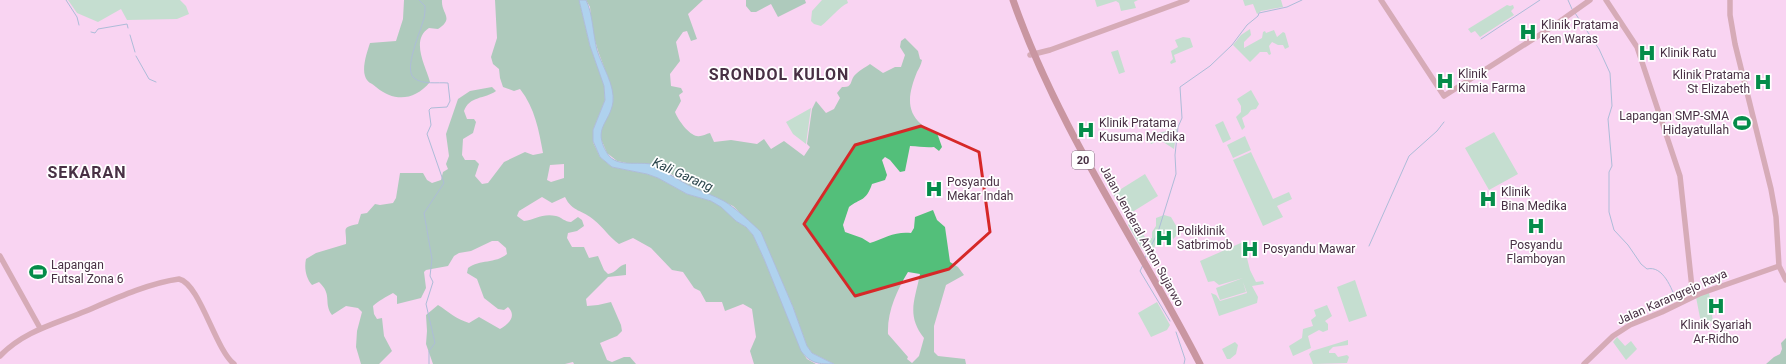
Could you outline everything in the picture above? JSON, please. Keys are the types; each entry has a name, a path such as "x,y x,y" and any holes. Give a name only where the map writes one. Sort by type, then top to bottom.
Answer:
{"highway":[{"name":"20","path":"1009,0 1020,32 1032,54"},
{"name":"20","path":"1013,0 1032,54"},
{"name":"Jalan Jenderal Anton Sujarwo","path":"1032,54 1084,156 1196,364"},
{"name":"Jalan Jenderal Anton Sujarwo","path":"1142,263 1200,364"}],"main road":[{"path":"1032,54 1050,50 1187,0"},
{"path":"1381,0 1444,96 1590,0"},
{"path":"1606,0 1637,47 1680,176 1693,297"},
{"path":"1730,0 1730,15 1735,44 1774,204 1779,266 1786,280"},
{"path":"0,256 40,328"},
{"name":"Jalan Karangrejo Raya","path":"1584,364 1624,328 1693,297 1779,266"},
{"path":"0,356 17,341 40,328 116,298 179,279 184,281 193,292 224,354 234,364"}],"highlighted area":[{"path":"921,126 979,152 990,232 949,269 855,296 804,224 855,145"}],"green space":[{"path":"68,0 180,0 186,6 189,14 177,19 127,20 121,9 98,22 77,13"},
{"path":"404,0 442,0 446,22 438,29 429,28 423,33 421,39 421,54 430,82 424,88 411,96 397,97 383,92 368,82 365,76 364,68 370,43 396,41 403,19"},
{"path":"495,0 579,0 590,46 604,85 605,100 593,130 593,142 600,157 612,167 647,174 658,178 687,194 711,201 721,206 736,221 746,227 753,235 764,259 801,350 807,359 816,364 754,364 750,351 756,337 752,309 743,304 725,311 722,302 706,302 700,291 694,288 683,272 672,270 651,248 633,238 619,244 594,220 571,206 565,197 552,203 542,197 519,211 517,216 524,221 551,215 571,222 578,217 582,220 584,226 577,231 568,233 567,238 572,247 584,247 589,258 598,256 604,270 608,274 626,264 626,275 608,277 586,299 587,306 611,302 621,325 622,331 617,336 600,343 607,360 612,362 624,357 630,357 636,364 574,364 573,362 565,364 433,364 426,344 426,315 438,305 456,317 469,323 479,317 500,329 511,320 511,310 508,307 504,310 498,309 484,298 477,279 467,273 468,268 477,263 498,259 507,254 506,248 498,241 492,241 471,251 459,253 454,256 448,266 426,270 424,272 426,288 421,298 397,304 397,296 393,293 373,306 374,314 377,319 382,318 384,336 392,351 379,364 361,364 356,347 357,331 362,312 358,308 346,306 332,315 328,307 326,291 319,282 312,285 308,279 305,269 306,259 316,253 346,244 347,228 358,224 361,214 367,213 375,204 380,205 393,203 396,198 400,173 423,173 427,180 432,183 441,180 443,172 448,169 446,164 449,156 446,134 458,99 470,91 492,87 496,91 492,94 473,100 466,106 464,111 467,119 474,119 476,122 473,133 463,139 462,155 465,160 475,160 479,164 475,176 482,184 488,183 504,162 525,152 533,155 543,153 536,120 525,96 520,89 514,91 503,87 499,69 493,64 491,57 497,38","holes":["564,164 564,178 551,182 547,180 550,165"]},
{"path":"586,0 703,0 688,14 697,39 691,41 687,31 683,32 676,42 680,61 670,74 671,86 681,88 683,92 679,95 681,101 675,112 684,127 697,136 710,133 714,142 731,140 757,144 764,139 771,149 784,141 804,156 810,147 807,144 812,109 816,101 826,113 834,109 840,98 837,93 842,87 848,87 854,76 870,64 883,73 895,67 901,67 905,55 900,47 901,41 905,38 918,51 920,59 922,60 914,79 911,92 910,106 912,112 921,124 930,131 937,133 942,147 939,151 934,147 910,146 905,171 900,172 890,160 885,157 882,160 887,175 885,180 872,184 865,197 849,207 843,225 845,232 862,238 870,243 895,234 911,233 914,228 915,217 933,210 937,220 945,227 950,262 958,267 964,275 946,285 934,326 934,352 938,356 965,359 966,364 834,364 812,353 807,346 793,307 761,233 733,206 690,186 658,166 631,164 617,161 607,153 601,139 601,129 613,101 610,83 592,30 590,7","holes":["908,272 920,274 913,307 915,322 918,330 924,338 919,356 912,363 907,359 908,357 888,334 888,326 891,309 900,286"]},
{"path":"746,0 805,0 806,3 778,17 771,4 756,12 751,12 746,6"},
{"path":"822,0 847,0 848,3 841,7 821,26 814,24 811,21 812,11"},
{"path":"1095,0 1138,0 1134,2 1136,8 1121,11 1119,3 1116,1 1097,7"},
{"path":"1243,0 1281,0 1283,7 1261,11 1257,14 1253,4 1245,6"},
{"path":"1507,5 1513,5 1514,8 1511,11 1514,15 1480,37 1475,31 1471,33 1468,29"},
{"path":"1250,29 1251,35 1244,42 1244,48 1262,38 1263,32 1265,31 1266,33 1274,30 1277,37 1283,32 1285,33 1289,47 1285,49 1283,45 1278,45 1272,42 1269,46 1271,54 1269,55 1267,52 1260,52 1250,62 1233,45 1241,35"},
{"path":"1183,37 1190,38 1193,47 1174,55 1176,62 1171,64 1170,62 1173,59 1171,51 1178,47 1175,40"},
{"path":"1118,50 1125,72 1119,74 1111,52"},
{"path":"1251,90 1259,104 1256,109 1251,110 1242,118 1245,127 1242,130 1236,117 1241,112 1241,106 1237,99"},
{"path":"811,108 806,144 793,134 786,122"},
{"path":"1223,121 1231,139 1223,143 1215,125"},
{"path":"1177,129 1174,149 1160,140 1151,144 1147,135"},
{"path":"1494,132 1518,174 1489,190 1465,148"},
{"path":"1245,136 1251,150 1233,158 1227,145"},
{"path":"1251,152 1273,199 1289,192 1292,199 1277,206 1283,217 1263,226 1233,160"},
{"path":"1145,174 1158,196 1126,216 1113,194"},
{"path":"1164,215 1171,217 1178,229 1178,234 1173,239 1169,233 1163,235 1157,241 1154,250 1150,251 1142,249 1128,225 1130,222 1133,226 1137,225 1147,240 1152,238 1152,232 1156,226 1156,218"},
{"path":"1243,242 1250,270 1256,282 1263,281 1264,284 1252,286 1258,297 1257,303 1219,316 1211,293 1216,295 1220,301 1247,293 1243,282 1246,292 1220,300 1216,288 1243,278 1219,285 1214,281 1208,282 1200,261"},
{"path":"1355,280 1367,316 1349,322 1337,287"},
{"path":"1709,292 1713,322 1701,323 1696,297"},
{"path":"1157,302 1170,325 1167,330 1151,337 1138,313"},
{"path":"1327,305 1332,316 1325,321 1328,324 1328,330 1323,332 1319,330 1308,336 1311,348 1293,356 1289,346 1302,338 1303,329 1313,326 1311,320 1316,316 1314,310"},
{"path":"1617,337 1625,346 1631,341 1637,349 1626,360 1613,342"},
{"path":"1786,338 1786,364 1766,364 1780,354 1782,349 1781,343"},
{"path":"1348,340 1348,345 1333,347 1329,351 1329,353 1335,353 1338,357 1347,355 1349,357 1347,363 1313,364 1309,354 1312,351"},
{"path":"1235,342 1238,345 1236,354 1230,359 1227,359 1222,349"}],"water":[{"path":"579,0 586,0 592,18 597,50 612,89 613,102 609,115 603,126 601,137 607,153 611,158 623,163 645,163 659,167 688,185 724,201 738,211 761,232 793,307 807,346 812,353 834,364 824,364 812,361 808,359 801,351 764,259 753,235 746,227 711,201 687,194 658,178 647,174 612,167 600,157 593,141 593,130 605,100 604,86 590,46"}],"waterway":[{"path":"66,0 77,17 79,25"},
{"path":"419,0 425,6 425,14 412,58 410,67 411,73 414,78 421,82 448,83 450,101 447,107 431,108 429,110 431,125 427,134 444,183 424,213 432,259 430,276 433,282 426,304 435,343 429,351 429,364"},
{"path":"1145,258 1158,232 1176,174 1175,155 1178,127 1182,118 1180,87 1210,66 1232,45 1247,25 1258,16 1259,13 1287,7 1302,0"},
{"path":"1481,39 1540,0"},
{"path":"1568,0 1572,9"},
{"path":"1575,13 1599,49 1610,73 1612,106 1608,119 1612,166 1609,172 1609,212 1614,230 1628,245 1641,264 1647,269 1653,269 1662,274 1669,284 1676,300"},
{"path":"91,32 95,33 98,29 127,24 128,28"},
{"path":"130,35 135,52"},
{"path":"136,56 149,79 156,82"},
{"path":"1369,246 1409,156 1437,131 1444,122"},
{"path":"1143,265 1140,271 1170,321"},
{"path":"1176,332 1185,359 1184,364"}],"place":[{"name":"Klinik Pratama Ken Waras","path":"1528,32"},
{"name":"Klinik Ratu","path":"1647,53"},
{"name":"Klinik Kimia Farma","path":"1445,81"},
{"name":"Klinik Pratama St Elizabeth","path":"1763,82"},
{"name":"Lapangan SMP-SMA Hidayatullah","path":"1742,123"},
{"name":"Klinik Pratama Kusuma Medika","path":"1086,130"},
{"name":"Posyandu Mekar Indah","path":"934,189"},
{"name":"Klinik Bina Medika","path":"1488,199"},
{"name":"Posyandu Flamboyan","path":"1536,226"},
{"name":"Poliklinik Satbrimob","path":"1164,238"},
{"name":"Posyandu Mawar","path":"1250,249"},
{"name":"Lapangan Futsal Zona 6","path":"38,272"},
{"name":"Klinik Syariah Ar-Ridho","path":"1716,306"}],"district":[{"name":"SRONDOL KULON","path":"779,74"},
{"name":"SEKARAN","path":"87,172"}],"water label":[{"name":"Kali Garang","path":"683,174"}]}
